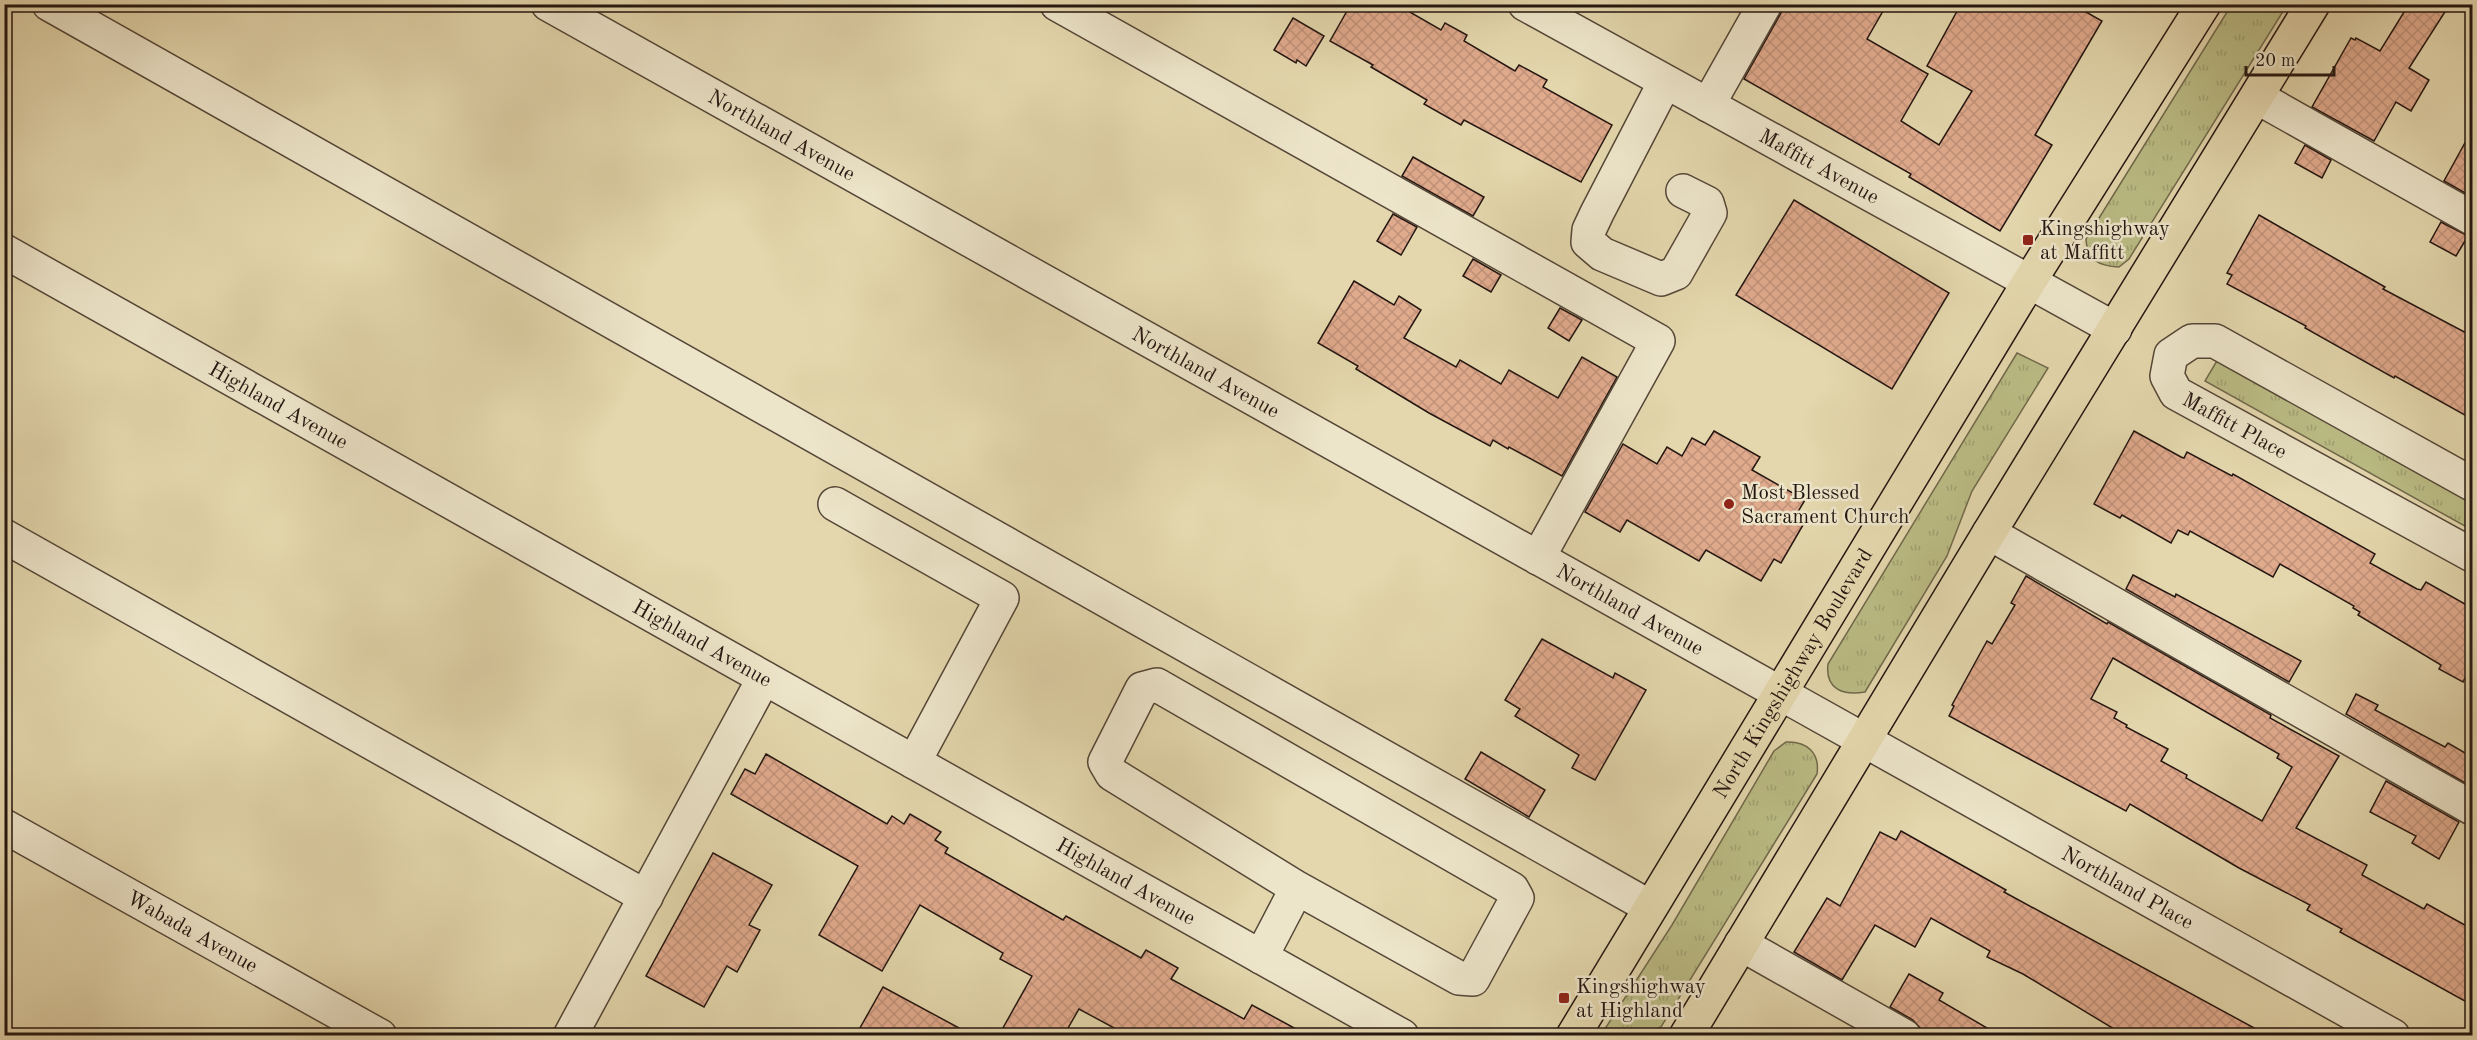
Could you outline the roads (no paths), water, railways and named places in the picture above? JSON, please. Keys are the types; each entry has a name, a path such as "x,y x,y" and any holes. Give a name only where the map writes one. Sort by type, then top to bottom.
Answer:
{"main road":[{"name":"North Kingshighway Boulevard","path":"1573,1035 2029,282 2204,4"},
{"path":"1686,1035 1989,533 2313,4"}],"street":[{"path":"49,4 1650,907"},
{"name":"Northland Avenue","path":"548,4 1864,741"},
{"path":"1057,4 1658,341 1538,558"},
{"name":"Maffitt Avenue","path":"1525,4 2115,329"},
{"path":"1708,105 1765,4"},
{"path":"1665,82 1597,213 1589,230 1588,242 1602,254 1661,279 1676,273 1710,213 1707,203 1683,192"},
{"path":"2257,97 2472,218"},
{"name":"Highland Avenue","path":"4,251 1402,1035"},
{"name":"Maffitt Place","path":"2472,484 2215,340 2192,341 2171,355 2167,376 2176,393 2472,555"},
{"path":"835,504 1002,598 914,762"},
{"path":"1989,533 2472,808"},
{"path":"4,536 646,897"},
{"path":"570,1035 764,678"},
{"path":"1157,685 1512,889 1517,898 1473,979 1459,978 1297,888 1112,774 1105,762 1142,689 1157,685"},
{"name":"Northland Place","path":"1864,741 2393,1035"},
{"name":"Wabada Avenue","path":"4,826 380,1035"},
{"path":"1261,957 1297,888"},
{"path":"1741,944 1904,1035"}],"place":[{"name":"Kingshighway at Maffitt","path":"2028,240"},
{"name":"Most Blessed Sacrament Church","path":"1729,504"},
{"name":"Kingshighway at Highland","path":"1564,998"}]}
